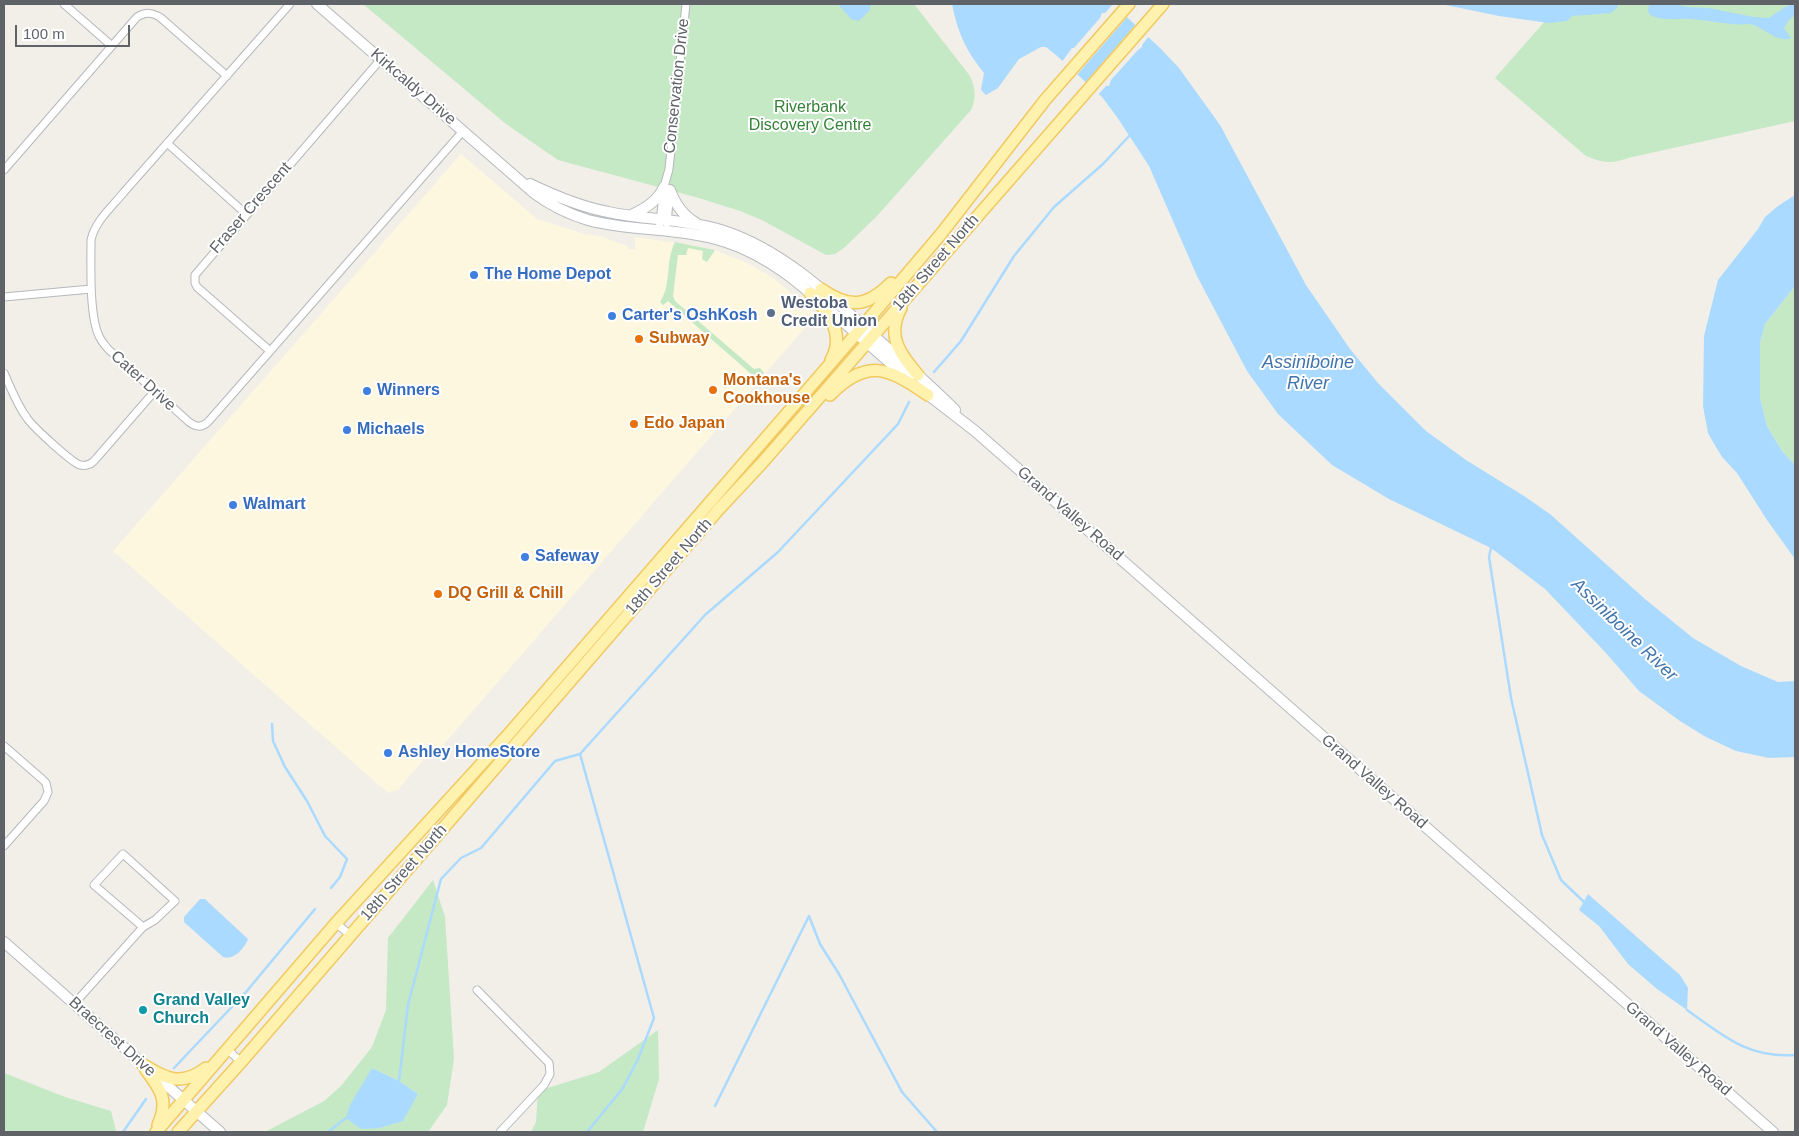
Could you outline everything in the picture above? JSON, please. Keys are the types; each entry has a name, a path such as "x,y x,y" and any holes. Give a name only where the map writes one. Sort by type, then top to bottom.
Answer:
{"main road":[{"name":"Kirkcaldy Drive","path":"317,4 534,193 556,207 600,222 706,237 734,245 779,268 816,291"},
{"name":"18th Street North","path":"156,1132 336,923 507,736 860,330 933,243 1045,100 1129,4"},
{"name":"18th Street North","path":"178,1132 241,1062 710,519 762,463 1163,4"},
{"name":"Kirkcaldy Drive","path":"508,170 530,184 570,202 598,210 701,225 733,234 767,249 792,265 816,291 860,330"},
{"path":"628,215 648,207 667,188 680,210 689,219 701,225"},
{"path":"816,291 847,303 861,303 869,300 883,291 908,264 933,243"},
{"path":"816,291 835,326 836,332 834,353 821,374"},
{"path":"912,291 898,312 894,335 900,352 918,375"},
{"name":"Grand Valley Road","path":"860,330 928,395 975,431"},
{"name":"Grand Valley Road","path":"870,339 918,375 975,431 1773,1132"},
{"path":"762,463 793,437 831,393 854,374 864,371 885,371 900,376 928,395"},
{"name":"Braecrest Drive","path":"4,942 220,1132"},
{"path":"142,1064 158,1074 178,1080 200,1072 225,1052"},
{"path":"142,1064 156,1082 164,1102 156,1132"}],"street":[{"path":"64,4 112,46"},
{"name":"Cater Drive","path":"290,4 92,232 91,289 95,322 99,336 108,349 193,425 202,426 211,419 463,130"},
{"name":"Conservation Drive","path":"663,230 686,4"},
{"path":"4,170 137,18 145,13 154,13 227,76"},
{"name":"Fraser Crescent","path":"270,351 197,287 194,279 199,268 381,59"},
{"path":"167,144 246,214"},
{"path":"4,297 91,289"},
{"path":"4,372 23,413 30,423 75,462 85,466 94,461 154,392"},
{"path":"4,746 42,779 46,784 48,792 44,801 4,846"},
{"path":"74,1004 143,927 155,920 175,901 123,854 94,885 143,927"},
{"path":"336,923 350,935"},
{"path":"478,990 549,1063 550,1074 544,1085 500,1132"},
{"path":"225,1052 241,1062"}],"shaded area":[{"path":"461,154 537,219 585,234 600,236 627,246 629,249 635,249 635,237 715,250 747,263 772,277 816,315 432,758 423,760 398,790 388,793 113,551"}],"green space":[{"name":"Riverbank Discovery Centre","path":"363,4 914,4 970,76 975,97 971,110 877,216 845,247 835,254 826,255 762,220 740,211 558,160 506,124"},
{"path":"1560,4 1795,4 1795,121 1612,162 1586,156 1495,78"},
{"path":"675,242 715,250 707,262 702,259 703,251 688,248 686,255 678,255 673,296 675,301 754,369 760,368 764,373 758,380 668,301 663,305 660,302 666,288 670,257"},
{"path":"1795,286 1795,465 1782,451 1767,426 1760,398 1760,343 1765,324"},
{"path":"433,880 445,917 454,1059 447,1105 428,1132 265,1132 324,1101 341,1086 372,1047 386,1010 388,938","holes":["372,1068 399,1081 418,1094 402,1121 380,1128"]},
{"path":"658,1030 659,1079 643,1132 531,1132 536,1122 538,1091 599,1072"},
{"path":"4,1073 65,1097 111,1111 116,1131 4,1132"}],"water":[{"path":"838,4 871,4 869,11 859,21 851,19"},
{"name":"Assiniboine River","path":"952,4 1113,4 1179,68 1220,125 1306,285 1350,349 1378,383 1426,431 1466,460 1550,514 1645,599 1693,638 1741,666 1778,682 1795,681 1795,757 1769,758 1736,751 1706,737 1680,721 1639,691 1545,589 1491,548 1389,499 1332,465 1278,414 1247,371 1197,276 1149,166 1102,97 1046,47 1041,47 1019,59 998,88 986,95 981,90 984,73 963,40"},
{"path":"1441,4 1618,5 1611,13 1572,16 1567,21 1549,23 1499,16"},
{"path":"1650,4 1673,4 1709,8 1753,17 1769,18 1785,7 1794,4 1795,15 1784,28 1791,38 1785,39 1748,24 1659,18 1649,14"},
{"path":"1795,195 1795,286 1765,324 1760,343 1760,398 1767,426 1782,451 1795,465 1795,559 1737,473 1722,457 1708,433 1703,406 1704,336 1718,280 1758,229 1765,217"},
{"path":"1588,894 1680,975 1688,988 1687,1010 1657,989 1628,964 1599,926 1579,910"},
{"path":"200,899 205,899 248,939 241,950 235,955 227,958 223,957 184,922 184,917"},
{"path":"372,1068 399,1081 418,1094 403,1121 380,1128 361,1129 346,1118 350,1105"}],"pier":[{"path":"1113,4 1116,4 1129,15 1076,76 1061,63 1072,48 1100,18 1102,13 1105,13"},
{"path":"1137,23 1150,35 1142,47 1111,80 1109,86 1106,86 1097,96 1084,84"}],"waterway":[{"path":"934,372 961,341 1014,256 1054,207 1103,164 1131,134"},
{"path":"399,1081 408,1005 441,879 461,858 481,848 555,761 580,754 705,615 778,552 898,424 909,402"},
{"path":"1491,548 1489,557 1511,698 1542,835 1561,880 1584,902"},
{"path":"272,724 273,741 285,767 307,801 325,836 347,859 340,877 331,888"},
{"path":"580,754 654,1018 638,1059 623,1088 587,1132"},
{"path":"174,1068 246,992 315,909"},
{"path":"715,1106 809,916 820,944 839,974 902,1092 937,1132"},
{"path":"1687,1010 1725,1036 1749,1049 1778,1055 1795,1055"},
{"path":"123,1132 146,1099"},
{"path":"328,1132 346,1118"}],"place":[{"name":"The Home Depot","path":"474,275"},
{"name":"Westoba Credit Union","path":"771,313"},
{"name":"Carter's OshKosh","path":"612,316"},
{"name":"Subway","path":"639,339"},
{"name":"Montana's Cookhouse","path":"713,390"},
{"name":"Winners","path":"367,391"},
{"name":"Edo Japan","path":"634,424"},
{"name":"Michaels","path":"347,430"},
{"name":"Walmart","path":"233,505"},
{"name":"Safeway","path":"525,557"},
{"name":"DQ Grill & Chill","path":"438,594"},
{"name":"Ashley HomeStore","path":"388,753"},
{"name":"Grand Valley Church","path":"143,1010"}]}
